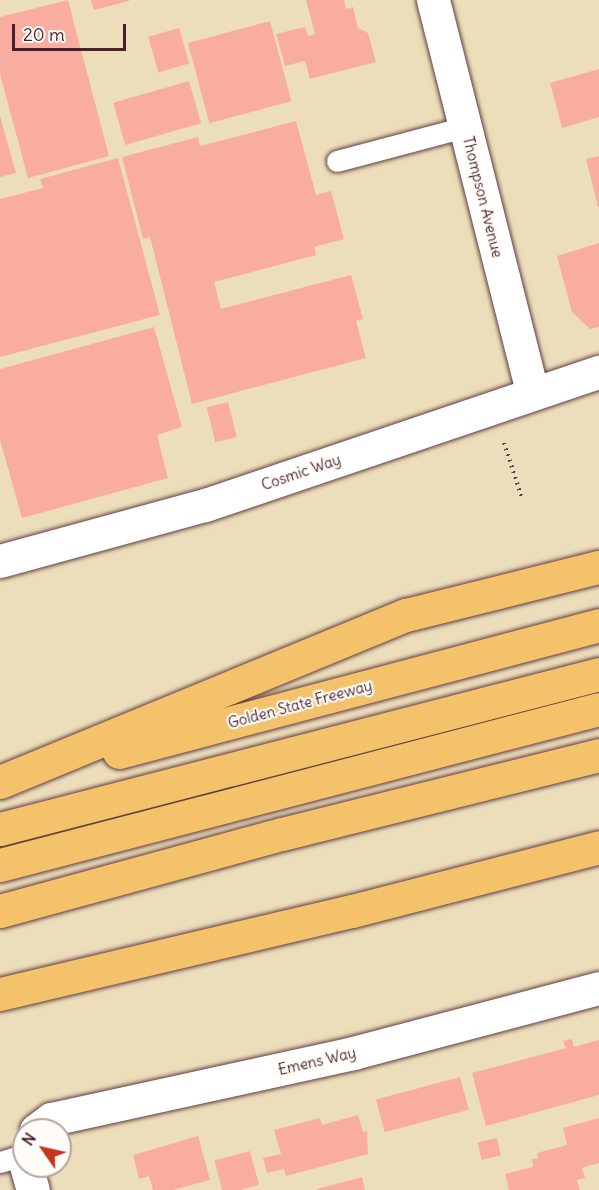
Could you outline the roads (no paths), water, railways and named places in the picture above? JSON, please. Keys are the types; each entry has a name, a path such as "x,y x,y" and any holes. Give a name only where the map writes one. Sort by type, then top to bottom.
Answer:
{"highway":[{"path":"517,586 599,544"},
{"path":"0,783 406,615 599,567"},
{"name":"Golden State Freeway","path":"0,783 599,625"},
{"path":"0,829 599,674"},
{"path":"0,865 599,709"},
{"path":"0,911 282,834 599,755"},
{"path":"0,994 352,911 599,847"}],"street":[{"name":"Thompson Avenue","path":"433,0 533,394"},
{"name":"Cosmic Way","path":"0,561 205,505 599,372"},
{"name":"Emens Way","path":"56,1118 353,1053 599,988"}],"lane":[{"path":"337,161 465,127"}]}
